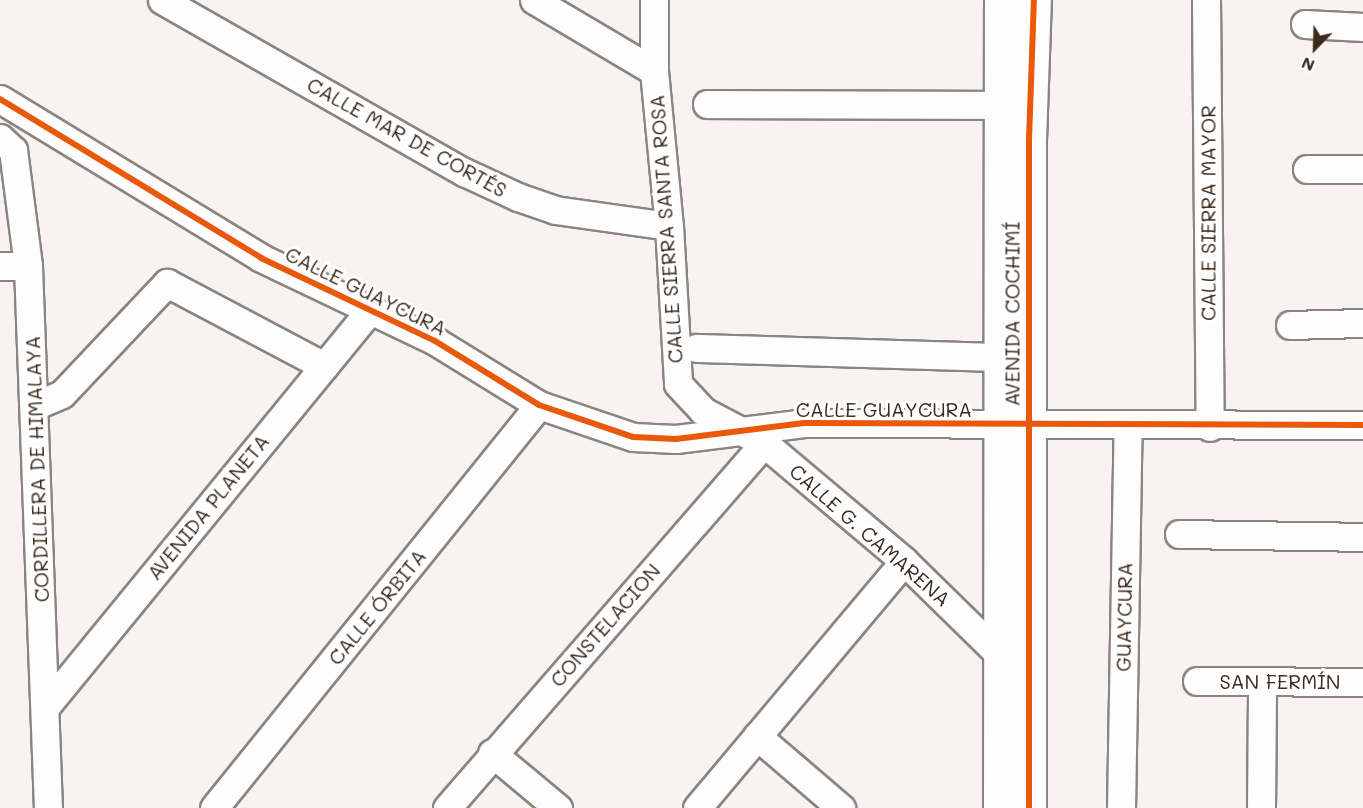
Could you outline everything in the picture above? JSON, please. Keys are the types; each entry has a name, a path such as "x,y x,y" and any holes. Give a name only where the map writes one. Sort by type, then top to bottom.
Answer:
{"street":[{"name":"CALLE MAR DE CORTÉS","path":"162,0 464,172 518,197 555,210 669,226"},
{"path":"534,0 654,71"},
{"name":"CALLE SIERRA SANTA ROSA","path":"654,0 654,71 669,226 678,384 703,411 734,430"},
{"name":"AVENIDA COCHIMÍ","path":"1001,0 999,357 1014,426 1029,808"},
{"name":"AVENIDA COCHIMÍ","path":"1000,808 998,653 1014,426 1034,0"},
{"name":"CALLE SIERRA MAYOR","path":"1206,0 1210,427"},
{"path":"1305,24 1363,27"},
{"name":"CALLE GUAYCURA","path":"0,99 261,258 435,341 539,405 633,437 676,439 804,423 1128,425"},
{"path":"707,104 1000,105"},
{"name":"CORDILLERA DE HIMALAYA","path":"0,138 13,150 28,266 47,705 48,808"},
{"path":"1307,169 1363,169"},
{"path":"0,266 28,266"},
{"path":"34,406 62,394 167,283 324,366"},
{"name":"AVENIDA PLANETA","path":"47,705 370,310"},
{"path":"1290,325 1363,323"},
{"path":"696,348 999,357"},
{"name":"CALLE ÓRBITA","path":"214,808 539,405"},
{"path":"1128,425 1210,427 1363,425"},
{"name":"GUAYCURA","path":"1121,808 1128,425"},
{"name":"CALLE G. CAMARENA","path":"734,430 764,443 904,561 998,653"},
{"name":"CONSTELACION","path":"447,808 492,753 764,443"},
{"path":"1179,534 1363,537"},
{"path":"697,808 904,561"},
{"name":"SAN FERMÍN","path":"1197,681 1363,682"},
{"path":"1261,808 1262,681"},
{"path":"757,736 841,808"},
{"path":"492,753 558,808"}],"cycle path":[{"path":"1029,808 1029,140 1034,0"},
{"path":"0,99 261,258 435,341 539,405 633,437 676,439 804,423 1363,425"}]}
